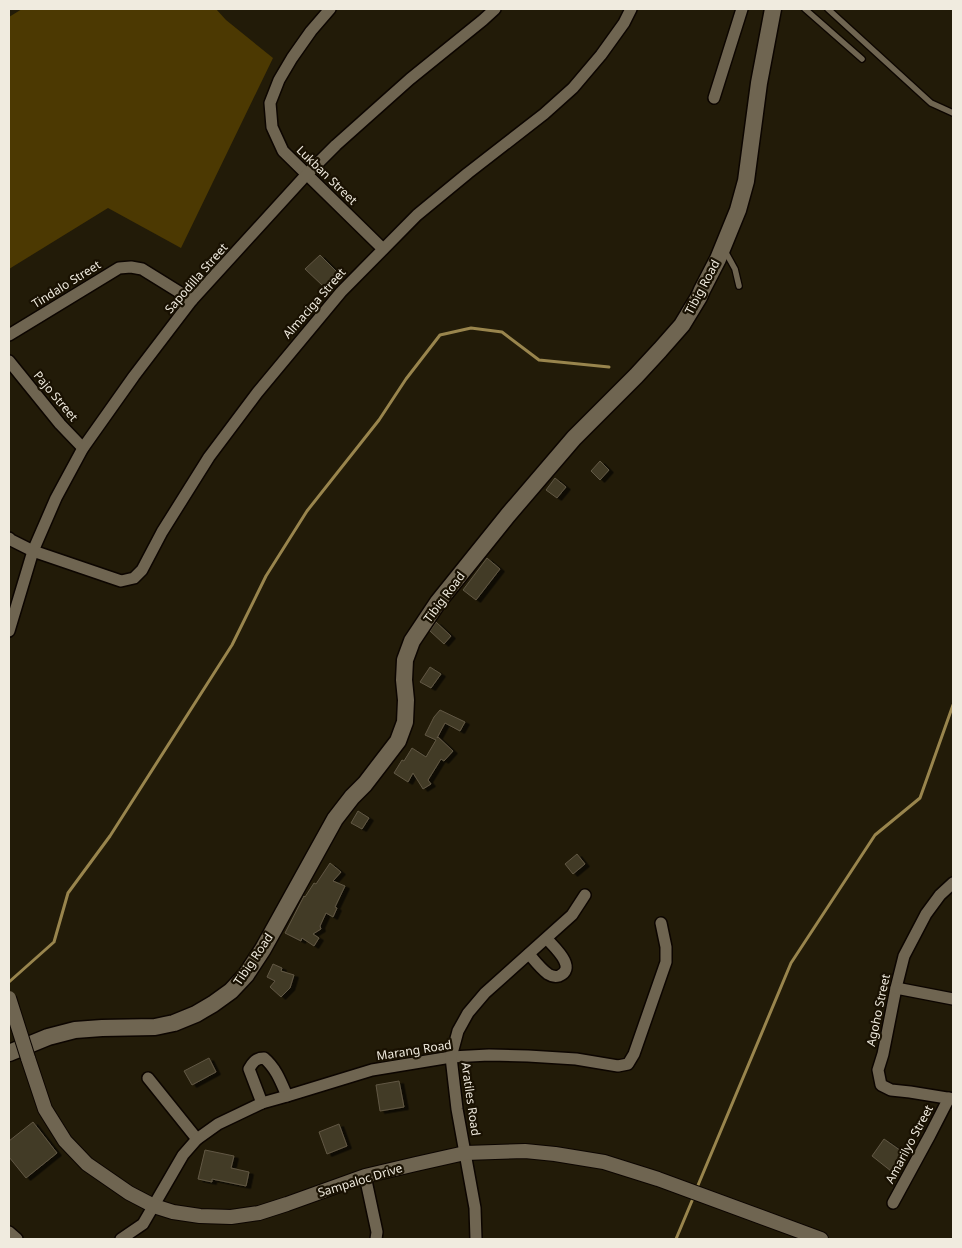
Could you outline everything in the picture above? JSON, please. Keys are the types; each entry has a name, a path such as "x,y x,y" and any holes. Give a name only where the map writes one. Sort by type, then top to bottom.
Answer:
{"main road":[{"name":"Tibig Road","path":"9,1053 48,1037 75,1030 155,1028 174,1023 214,1004 231,992 246,975 335,819 398,741 406,722 405,660 412,641 438,602 568,445 636,376 682,325 700,297 723,248 738,210 746,181 759,83 773,9"}],"street":[{"name":"Lukban Street","path":"330,9 311,30 279,80 270,103 272,127 283,151 383,249"},
{"name":"Sapodilla Street","path":"9,631 33,551 56,498 83,448 134,376 192,300 307,174 336,145 369,114 495,9"},
{"name":"Almaciga Street","path":"9,538 33,551 121,580 134,578 142,570 162,532 210,457 257,393 341,292 417,215 544,114 573,88 624,23 631,9"},
{"path":"714,98 742,9"},
{"name":"Tindalo Street","path":"9,336 119,268 131,267 142,270 192,300"},
{"name":"Pajo Street","path":"9,361 60,424 83,448"},
{"name":"Agoho Street","path":"951,1099 890,1090 881,1084 878,1070 904,956 926,914 940,895 953,883"},
{"name":"Aratiles Road","path":"476,1239 475,1208 457,1109 451,1057 458,1031 468,1013 485,993 572,915 585,895"},
{"name":"Marang Road","path":"120,1239 143,1224 183,1155 197,1139 218,1124 262,1103 372,1070 451,1057 528,1056 618,1066 628,1064 634,1054 666,962 666,947 661,923"},
{"path":"528,954 547,974 554,977 564,972 566,966 564,959 547,939"},
{"path":"896,988 953,999"},
{"name":"Sampaloc Drive","path":"9,998 45,1109 66,1140 87,1164 129,1193 154,1206 173,1212 200,1216 231,1216 259,1212 365,1176 465,1153 525,1151 604,1162 658,1179 820,1239"},
{"path":"262,1103 249,1069 252,1063 259,1058 264,1058 276,1071 288,1096"},
{"path":"148,1078 197,1139"},
{"name":"Amarilyo Street","path":"893,1203 951,1099"},
{"path":"365,1176 378,1232 376,1239"},
{"path":"9,1232 17,1239"}],"lane":[{"path":"805,9 862,59"},
{"path":"828,9 931,102 953,113"},
{"path":"723,248 734,269 739,286"}],"shaded area":[{"path":"22,9 216,9 226,20 273,58 181,248 108,208 9,269 9,17"}],"building":[{"path":"320,255 337,272 323,286 305,269"},
{"path":"600,461 609,470 600,480 591,471"},
{"path":"555,478 566,487 557,498 546,490"},
{"path":"487,558 500,569 476,600 463,590"},
{"path":"436,622 451,636 444,644 430,631"},
{"path":"430,667 441,674 431,688 420,682"},
{"path":"440,710 465,722 460,731 445,723 437,738 453,751 444,761 441,759 428,780 431,784 423,789 413,773 408,782 394,773 412,748 426,757 436,740 425,735 434,717"},
{"path":"358,811 369,818 362,829 351,823"},
{"path":"577,854 585,864 573,874 565,864"},
{"path":"330,863 341,872 333,881 345,886 335,907 337,908 333,917 326,913 320,926 321,929 313,934 319,938 314,946 302,938 301,941 285,933 304,896 314,883 316,884"},
{"path":"273,964 282,968 281,971 294,975 290,988 281,997 270,987 275,981 267,977"},
{"path":"209,1058 216,1072 192,1085 184,1071"},
{"path":"399,1081 404,1107 380,1111 376,1085"},
{"path":"33,1122 57,1153 26,1178 9,1157 9,1141"},
{"path":"339,1124 347,1146 327,1154 319,1132"},
{"path":"884,1139 904,1153 891,1171 872,1156"},
{"path":"205,1150 234,1156 231,1168 249,1172 246,1186 212,1179 212,1182 198,1179"}],"waterway":[{"path":"9,982 54,942 68,893 110,836 232,645 266,576 307,511 379,420 406,379 440,335 471,328 502,332 539,360 609,367"},
{"path":"696,1190 791,963 875,835 920,798 953,705"},
{"path":"676,1239 694,1196"}]}
